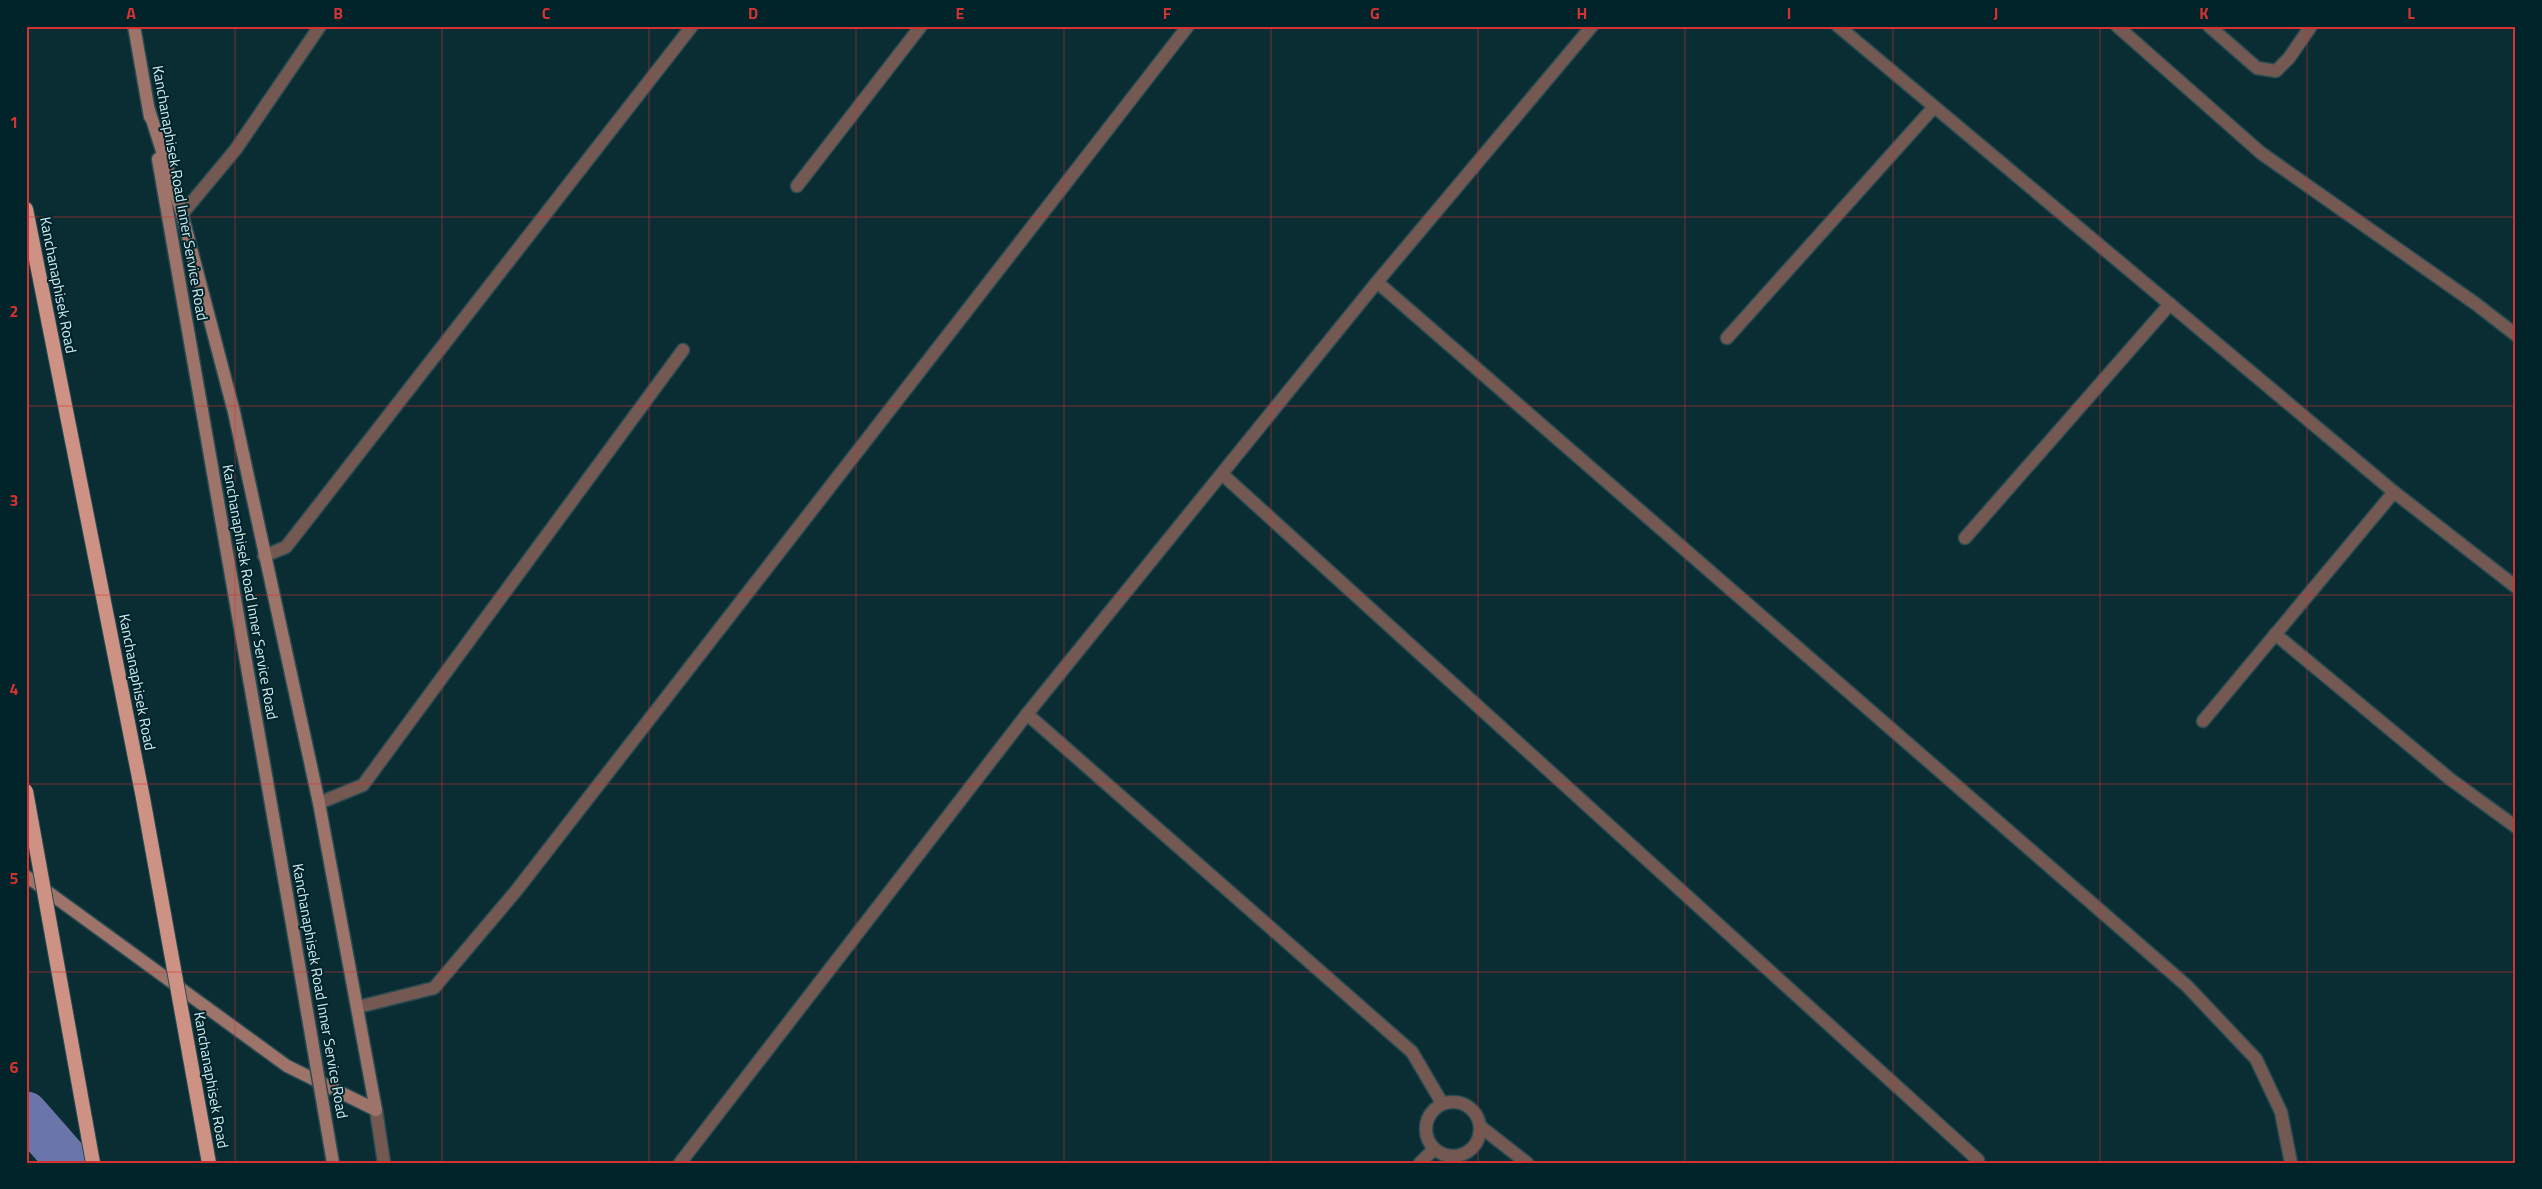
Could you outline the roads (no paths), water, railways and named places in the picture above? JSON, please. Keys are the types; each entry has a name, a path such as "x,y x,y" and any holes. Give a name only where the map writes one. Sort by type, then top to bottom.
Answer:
{"highway":[{"name":"Kanchanaphisek Road","path":"26,209 143,798 209,1163"},
{"path":"26,790 93,1163"}],"main road":[{"name":"Kanchanaphisek Road Inner Service Road","path":"134,26 333,1163"},
{"path":"149,110 182,214 234,412 319,802 376,1110"},
{"path":"26,876 287,1066 376,1110"}],"street":[{"path":"182,214 236,149 320,26"},
{"path":"264,556 286,548 692,26"},
{"path":"797,186 921,26"},
{"path":"358,1007 434,988 516,891 1188,26"},
{"path":"680,1163 1027,714 1377,282 1592,26"},
{"path":"1838,26 2394,492 2516,587"},
{"path":"2117,26 2262,153 2476,304 2516,335"},
{"path":"2209,26 2256,68 2276,71 2290,58 2311,26"},
{"path":"1727,338 1934,107"},
{"path":"1377,282 2187,986 2256,1059 2280,1112 2291,1163"},
{"path":"1965,538 2170,304"},
{"path":"319,802 363,785 683,350"},
{"path":"1222,474 1978,1160"},
{"path":"2203,721 2394,492"},
{"path":"2275,634 2450,779 2516,827"},
{"path":"1027,714 1412,1052 1442,1103"},
{"path":"1455,1101 1468,1105 1477,1114 1481,1127 1475,1146 1458,1159 1434,1149 1425,1133 1425,1124 1434,1108 1442,1103 1455,1101"},
{"path":"376,1110 384,1163"},
{"path":"1481,1127 1527,1163"},
{"path":"1420,1163 1434,1149"}],"waterway":[{"path":"26,1114 69,1163"}]}
